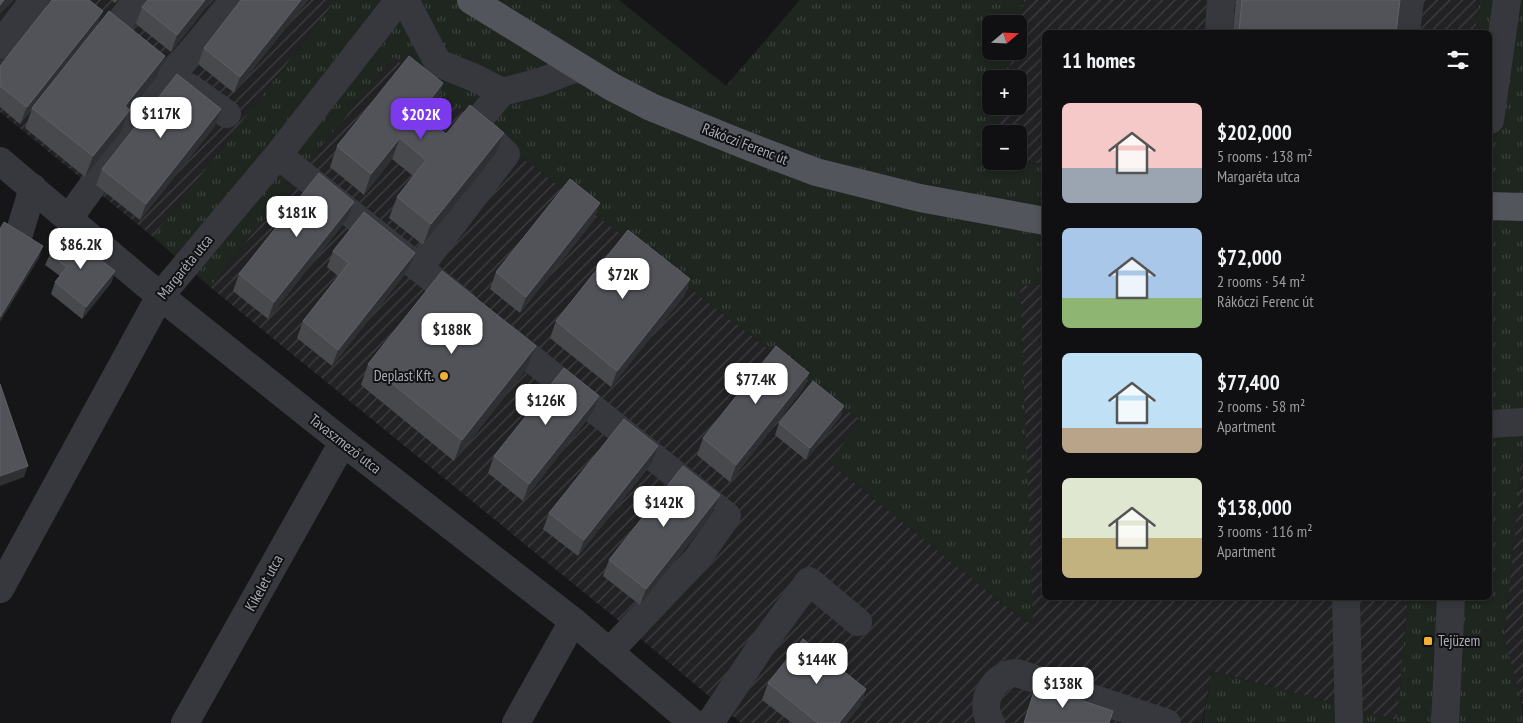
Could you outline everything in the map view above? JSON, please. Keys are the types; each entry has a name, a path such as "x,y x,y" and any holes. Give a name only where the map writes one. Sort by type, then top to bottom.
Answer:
{"main road":[{"name":"Rákóczi Ferenc út","path":"477,2 579,66 651,107 816,172 920,198 1042,220"},
{"path":"1492,206 1523,207"}],"street":[{"path":"0,45 34,0"},
{"path":"115,28 137,0"},
{"path":"69,218 172,75 234,0"},
{"name":"Margaréta utca","path":"0,589 160,296 278,155 399,0"},
{"path":"406,0 438,63 475,78 502,92"},
{"path":"1219,30 1221,0"},
{"path":"1406,30 1410,0"},
{"path":"1492,106 1507,0"},
{"path":"94,11 172,75 227,114"},
{"path":"419,268 506,154 475,124 502,92 540,82 579,66"},
{"path":"278,155 727,516 697,559 609,652"},
{"name":"Tavaszmező utca","path":"0,161 160,296 343,442 573,621 693,723"},
{"path":"19,234 33,188"},
{"path":"1492,424 1523,422"},
{"name":"Kikelet utca","path":"185,723 343,442"},
{"path":"710,723 809,581 858,622"},
{"path":"1346,600 1349,723"},
{"path":"1445,723 1452,600"},
{"path":"516,723 573,621"},
{"path":"991,723 986,714 988,696 996,681 1010,673 1017,673 1161,722"}],"shaded area":[{"path":"0,0 336,0 153,237 0,112"},
{"path":"1024,0 1480,0 1475,30 1042,30 1042,164 1027,162 1027,125 997,125 999,115 1027,115 1027,70 1009,70 1011,60 1028,60 1028,15 1021,15"},
{"path":"393,57 861,421 830,463 1023,620 1032,623 1020,286 1042,284 1042,600 1408,600 1397,720 1212,671 1202,723 741,723 210,287"},
{"path":"1523,453 1523,706 1510,665 1504,636"}],"green space":[{"path":"336,0 619,0 726,86 800,0 1024,0 1021,15 982,15 982,60 1011,60 1009,70 982,70 982,115 999,115 997,125 982,125 982,170 1027,170 1027,163 1042,164 1042,284 1020,286 1033,623 1023,620 829,462 861,421 393,57 210,287 153,237"},
{"path":"1480,0 1523,0 1523,453 1504,636 1519,690 1523,723 1203,723 1212,671 1397,720 1408,600 1492,600 1492,30 1475,30"}],"building":[{"path":"52,0 89,0 103,11 27,107 0,86 0,66"},
{"path":"148,0 205,0 177,35 142,7"},
{"path":"241,0 301,0 240,77 204,48"},
{"path":"1242,0 1400,0 1396,30 1239,30"},
{"path":"109,11 165,56 125,106 130,110 93,156 32,108"},
{"path":"409,56 443,83 420,113 446,134 470,105 504,133 431,224 397,197 426,160 400,138 371,174 337,146"},
{"path":"177,74 221,109 146,204 102,169"},
{"path":"319,173 354,202 274,302 239,274"},
{"path":"570,179 600,203 526,297 496,272"},
{"path":"364,212 415,253 338,350 303,321 349,263 333,251"},
{"path":"4,222 43,246 0,317 0,229"},
{"path":"628,230 690,279 617,371 556,321"},
{"path":"66,233 115,271 86,307 55,282 67,267 50,254"},
{"name":"Deplast Kft.","path":"442,271 536,346 462,440 368,364"},
{"path":"776,346 809,373 736,465 703,438"},
{"path":"564,368 599,396 529,484 494,456"},
{"path":"813,381 844,406 810,448 779,423"},
{"path":"0,384 28,466 0,476"},
{"path":"624,419 658,446 584,540 549,513"},
{"path":"683,466 720,495 646,589 609,560"},
{"path":"803,639 866,689 839,723 818,723 768,683"},
{"path":"1036,685 1113,711 1109,723 1024,723"}],"place":[{"name":"Deplast Kft.","path":"444,376"},
{"name":"Tejüzem","path":"1428,641"}]}
